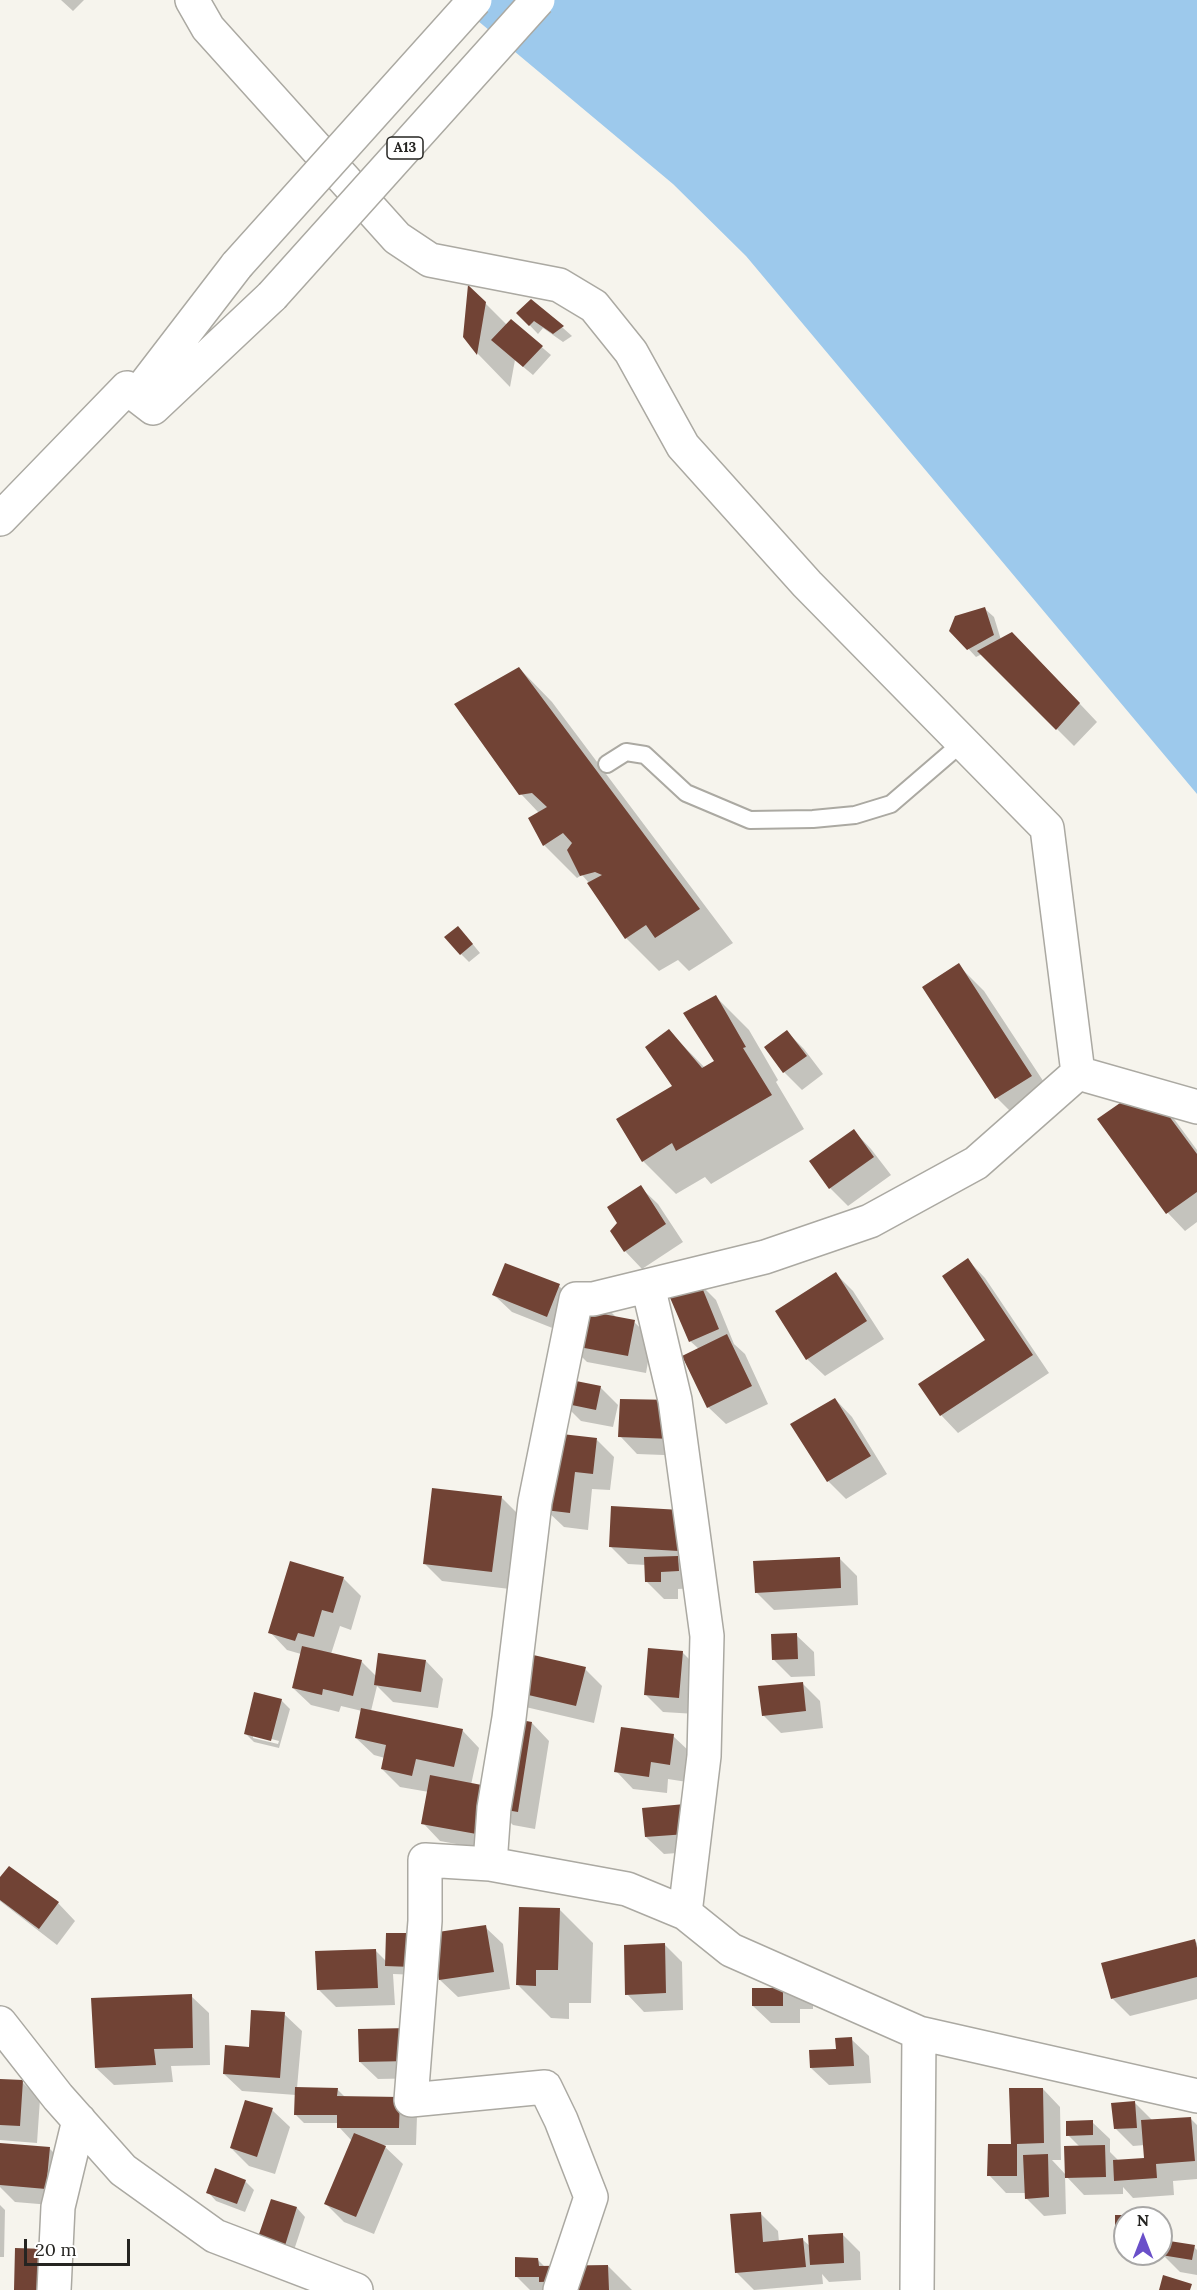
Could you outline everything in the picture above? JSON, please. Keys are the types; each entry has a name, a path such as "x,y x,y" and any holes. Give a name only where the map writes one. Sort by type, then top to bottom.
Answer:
{"main road":[{"path":"192,0 208,28 397,238 430,261 559,285 594,306 631,352 683,446 807,584 1047,828 1078,1073"},
{"path":"0,519 127,388 138,394 237,265 476,0"},
{"name":"A13","path":"127,388 153,408 272,296 538,0"},
{"path":"1078,1073 1197,1107"},
{"path":"490,1864 494,1808 509,1718 535,1502 576,1299 593,1299 765,1257 870,1221 976,1163 1078,1073"},
{"path":"648,1286 675,1400 707,1636 704,1756 684,1913"},
{"path":"560,2290 591,2197 561,2120 544,2087 411,2100 424,1932 424,1860 490,1864 627,1888 684,1913 731,1950 919,2033 1197,2096"},
{"path":"0,2023 123,2170 215,2236 356,2290"},
{"path":"917,2290 919,2033"},
{"path":"54,2290 58,2207 79,2120"}],"lane":[{"path":"607,764 626,752 645,755 686,793 750,820 813,819 855,814 891,804 963,742"}],"water":[{"path":"453,0 1197,0 1197,794 746,256 673,184"}],"building":[{"path":"468,285 486,302 477,355 463,337"},
{"path":"531,299 564,326 553,334 534,321 529,326 516,313"},
{"path":"511,319 543,346 523,367 491,340"},
{"path":"985,607 994,635 967,650 949,631 955,616"},
{"path":"1012,632 1080,703 1056,730 977,651"},
{"path":"519,667 700,909 655,938 646,925 625,939 587,883 602,875 595,872 580,876 567,850 572,843 563,833 543,846 528,818 547,807 532,793 519,795 454,704"},
{"path":"458,926 473,944 460,955 444,937"},
{"path":"959,963 1032,1076 995,1099 922,987"},
{"path":"716,995 746,1047 743,1048 772,1095 676,1151 672,1143 642,1162 616,1119 672,1086 645,1047 669,1029 702,1068 714,1061 683,1013"},
{"path":"787,1030 807,1056 783,1073 764,1047"},
{"path":"1146,1085 1197,1154 1197,1192 1166,1214 1097,1119"},
{"path":"854,1129 874,1157 829,1189 809,1161"},
{"path":"641,1185 666,1224 624,1252 610,1231 617,1223 607,1207"},
{"path":"968,1258 1033,1355 940,1416 918,1384 985,1340 942,1276"},
{"path":"505,1263 560,1284 547,1317 492,1295"},
{"path":"836,1272 867,1321 806,1360 775,1311"},
{"path":"699,1280 719,1329 689,1342 668,1293"},
{"path":"576,1299 605,1304 603,1314 635,1320 628,1356 568,1345"},
{"path":"727,1334 752,1386 707,1408 682,1356"},
{"path":"566,1379 601,1386 596,1410 562,1403"},
{"path":"835,1398 871,1456 827,1482 790,1424"},
{"path":"620,1399 675,1400 673,1439 618,1437"},
{"path":"553,1433 597,1438 593,1474 575,1472 570,1513 545,1510"},
{"path":"432,1488 502,1496 492,1572 423,1564"},
{"path":"611,1506 681,1510 679,1551 609,1547"},
{"path":"678,1556 679,1571 661,1572 661,1582 645,1582 644,1557"},
{"path":"840,1557 841,1588 755,1593 753,1561"},
{"path":"290,1561 344,1577 333,1613 322,1610 314,1637 298,1633 295,1641 268,1633"},
{"path":"797,1633 798,1659 772,1660 771,1634"},
{"path":"302,1646 362,1660 353,1696 323,1689 322,1695 292,1688"},
{"path":"648,1648 683,1651 679,1698 644,1695"},
{"path":"507,1649 586,1667 576,1706 498,1688"},
{"path":"378,1653 426,1660 421,1692 374,1685"},
{"path":"803,1682 806,1711 762,1716 758,1686"},
{"path":"254,1692 282,1699 271,1741 244,1734"},
{"path":"361,1708 463,1729 454,1767 416,1759 412,1776 381,1769 386,1745 355,1738"},
{"path":"509,1718 532,1722 518,1812 494,1808"},
{"path":"621,1727 674,1734 670,1765 651,1762 649,1777 614,1772"},
{"path":"430,1775 492,1787 482,1835 421,1824"},
{"path":"685,1804 687,1834 645,1837 642,1808"},
{"path":"9,1866 59,1902 39,1929 0,1900 0,1877"},
{"path":"519,1907 560,1908 558,1970 536,1970 536,1986 516,1985"},
{"path":"486,1925 494,1972 439,1980 431,1933"},
{"path":"386,1933 413,1933 412,1967 385,1966"},
{"path":"1195,1939 1197,1977 1111,1999 1101,1963"},
{"path":"665,1943 666,1993 625,1995 624,1945"},
{"path":"376,1949 378,1988 317,1990 315,1951"},
{"path":"774,1979 796,1992 783,1992 783,2006 752,2006 752,1988 774,1988"},
{"path":"192,1994 193,2048 154,2049 156,2065 95,2068 91,1998"},
{"path":"251,2010 285,2012 280,2078 223,2074 225,2045 249,2047"},
{"path":"410,2028 411,2061 359,2062 358,2029"},
{"path":"852,2037 854,2066 810,2068 809,2050 836,2049 835,2038"},
{"path":"0,2079 23,2080 20,2126 0,2125"},
{"path":"295,2087 338,2088 337,2096 400,2097 399,2128 337,2128 337,2115 294,2115"},
{"path":"1009,2088 1043,2088 1044,2143 1017,2144 1017,2176 987,2176 988,2144 1011,2144"},
{"path":"245,2100 273,2108 257,2157 230,2148"},
{"path":"1135,2101 1137,2128 1114,2129 1111,2103"},
{"path":"1191,2117 1195,2161 1156,2164 1157,2178 1114,2181 1113,2160 1144,2158 1141,2120"},
{"path":"1093,2120 1093,2135 1066,2136 1066,2121"},
{"path":"354,2133 386,2146 356,2217 324,2204"},
{"path":"0,2143 50,2147 46,2189 0,2185"},
{"path":"1105,2145 1106,2177 1065,2178 1064,2146"},
{"path":"1048,2154 1049,2197 1025,2199 1023,2155"},
{"path":"215,2168 246,2180 237,2204 206,2193"},
{"path":"271,2199 297,2207 283,2252 256,2243"},
{"path":"761,2212 763,2242 803,2238 806,2267 735,2273 730,2214"},
{"path":"843,2233 844,2263 810,2265 808,2235"},
{"path":"1173,2242 1195,2245 1192,2260 1173,2257"},
{"path":"15,2248 47,2249 45,2290 14,2290"},
{"path":"515,2257 538,2258 539,2266 608,2265 609,2290 576,2290 576,2281 539,2282 539,2277 515,2277"},
{"path":"1163,2275 1192,2284 1190,2290 1159,2290"}]}
